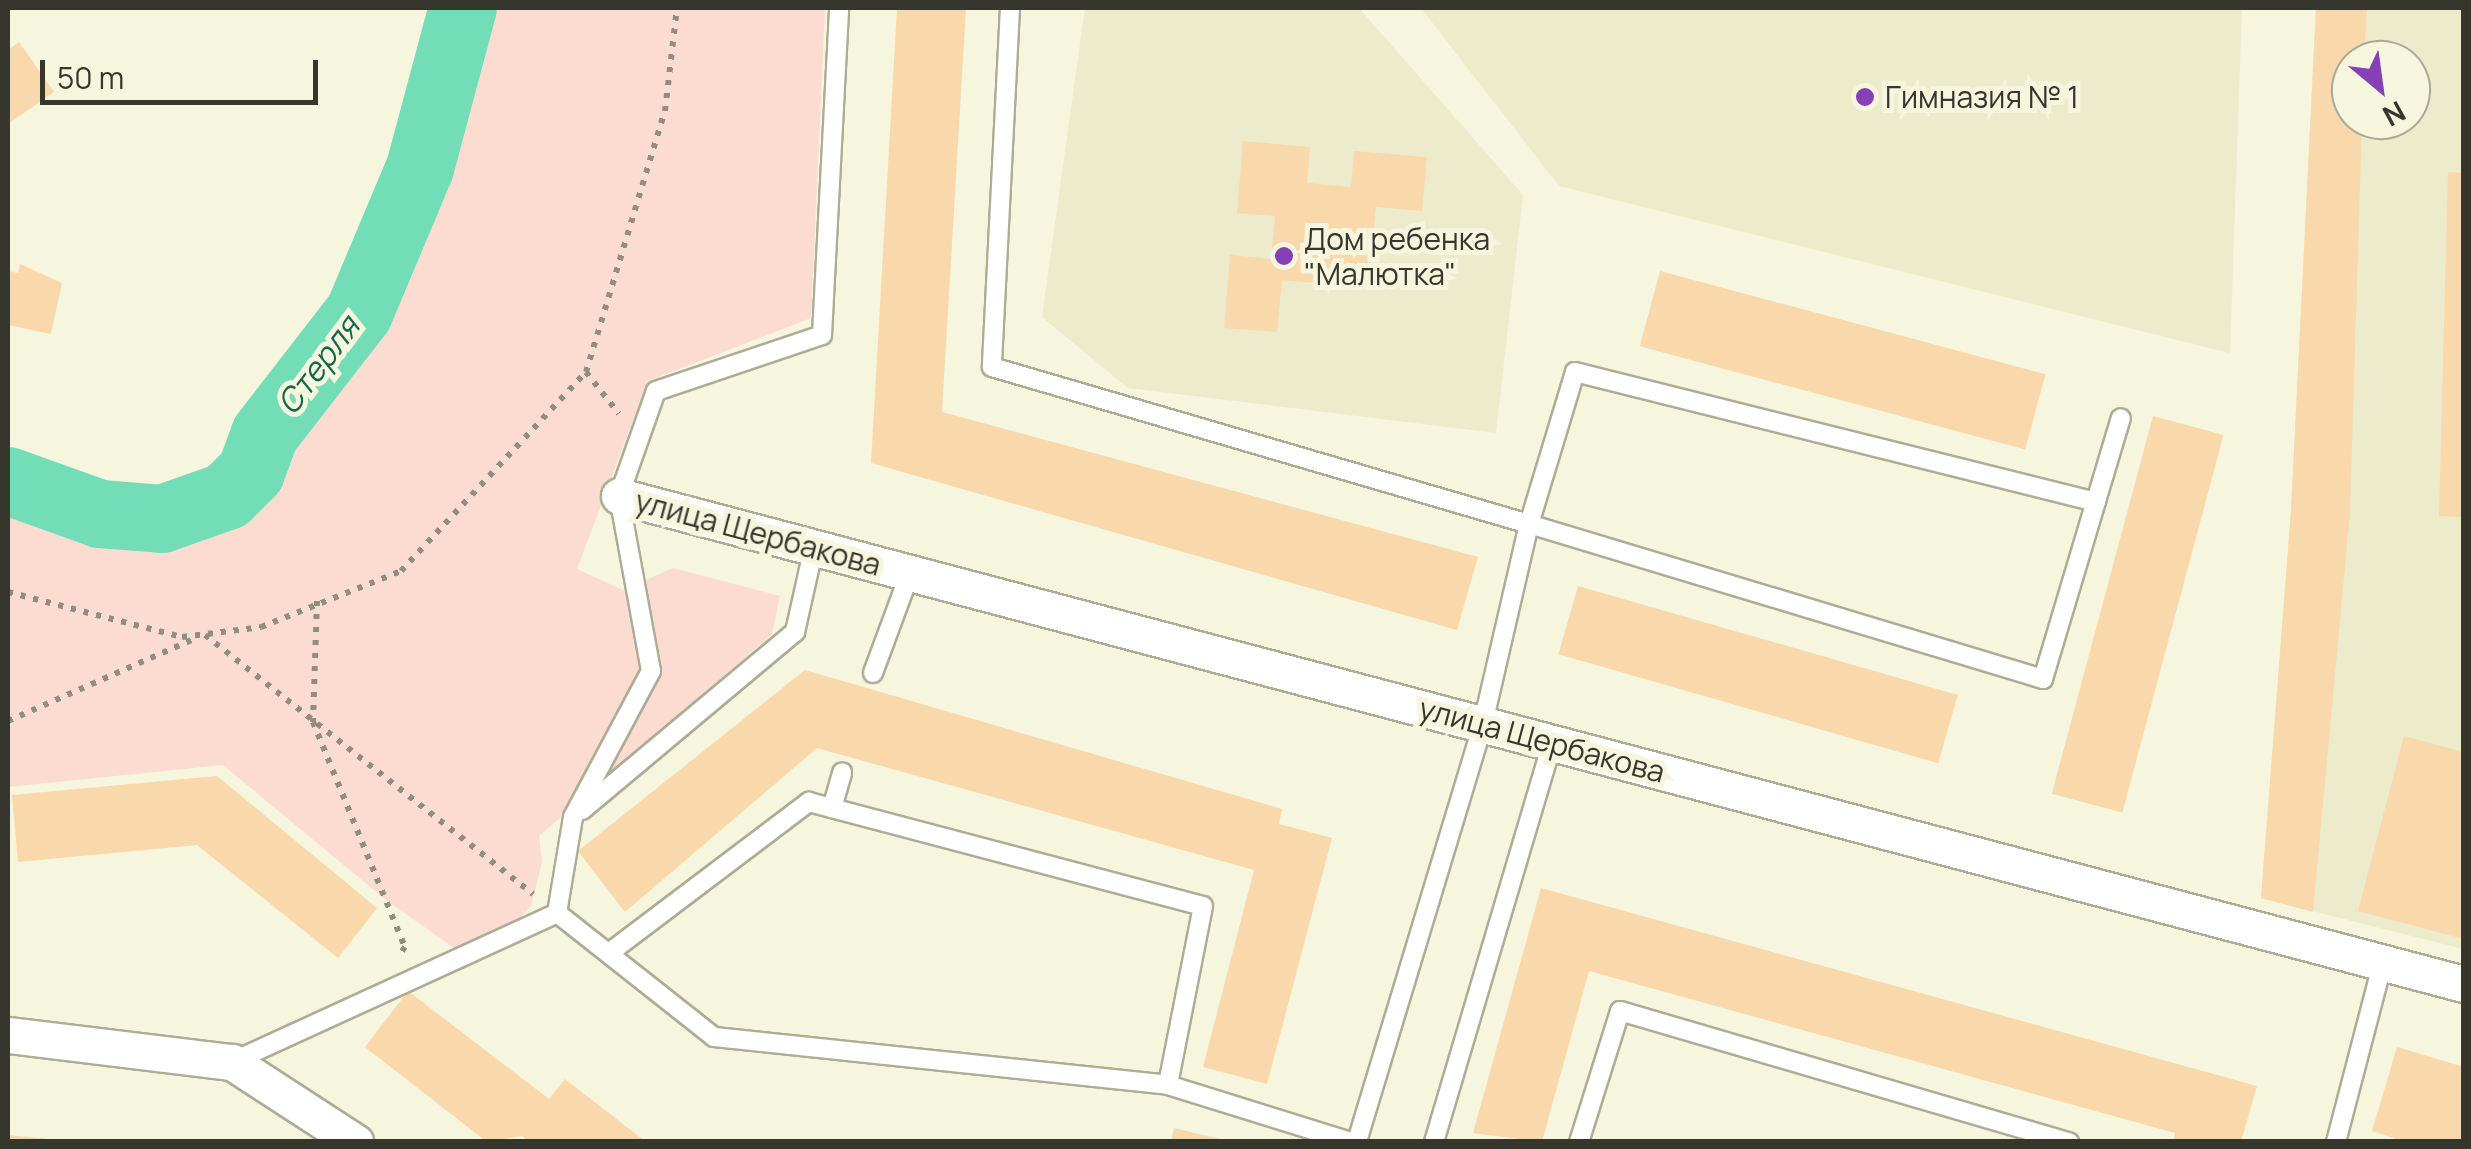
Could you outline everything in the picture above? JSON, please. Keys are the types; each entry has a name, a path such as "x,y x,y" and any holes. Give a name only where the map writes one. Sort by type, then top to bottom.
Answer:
{"street":[{"name":"улица Щербакова","path":"620,496 2464,984"},
{"path":"8,1035 232,1062 355,1142"}],"lane":[{"path":"557,913 573,817 651,671 620,496 656,391 822,335 838,8"},
{"path":"1010,8 992,367 2043,679 2121,418"},
{"path":"557,913 714,1037 1168,1085 1354,1142 1483,724 1529,524 1575,372 2096,502"},
{"path":"573,817 795,632 814,547"},
{"path":"873,673 910,573"},
{"path":"1434,1142 1552,742"},
{"path":"832,808 842,772"},
{"path":"608,953 809,802 1203,906 1168,1085"},
{"path":"232,1062 557,913"},
{"path":"2336,1142 2383,962"},
{"path":"1580,1142 1620,1011 2069,1142"}],"path":[{"path":"8,592 182,637 262,627 317,601 401,571 586,372 665,111 677,8"},
{"path":"586,372 639,439"},
{"path":"317,601 313,722 405,948 363,1002"},
{"path":"8,721 204,634"},
{"path":"204,634 557,913"}],"shaded area":[{"path":"482,8 825,8 811,318 648,381 577,569 623,590 673,568 780,596 772,634 539,836 542,862 531,906 477,964 386,900 223,765 8,787 8,500 95,533 177,538 253,502 288,434 377,325 423,218"},
{"name":"Дом ребенка \"Малютка\"","path":"1085,8 1359,8 1523,195 1496,433 1128,388 1042,317"},
{"name":"Гимназия № 1","path":"1421,8 2242,8 2230,353 1559,186"},
{"path":"2316,8 2463,8 2463,949 2261,898 2291,511"}],"building":[{"path":"897,8 966,8 942,412 1478,557 1457,630 871,463"},
{"path":"2316,8 2367,8 2365,40 2331,40 2331,140 2361,140 2350,512 2313,912 2261,898 2291,511"},
{"path":"19,42 54,92 8,124 8,50"},
{"path":"1243,141 1310,147 1307,183 1351,187 1354,151 1427,157 1422,211 1376,207 1368,288 1282,280 1277,332 1224,328 1230,255 1271,259 1275,216 1237,213"},
{"path":"2448,172 2464,173 2464,517 2439,516"},
{"path":"20,264 62,283 51,334 8,325 8,271 18,273"},
{"path":"1660,271 2045,374 2025,450 1640,346"},
{"path":"2153,416 2224,435 2122,813 2052,794"},
{"path":"1578,586 1958,695 1938,763 1558,654"},
{"path":"805,670 1282,809 1279,824 1332,838 1267,1084 1203,1067 1254,870 817,748 625,912 578,851"},
{"path":"2404,736 2464,752 2464,939 2358,911"},
{"path":"217,776 377,908 338,958 197,845 18,862 12,795"},
{"path":"1541,888 2257,1086 2241,1142 2173,1142 2175,1133 1589,971 1542,1142 1473,1133"},
{"path":"408,991 549,1099 565,1079 646,1142 529,1142 522,1136 487,1142 365,1047"},
{"path":"2397,1047 2464,1067 2464,1142 2405,1142 2372,1131"},
{"path":"1174,1128 1224,1140 1224,1142 1171,1142"},
{"path":"8,1135 49,1139 49,1142 8,1142"}],"waterway":[{"name":"Стерля","path":"8,481 100,514 162,519 227,496 251,472 265,434 359,313 420,168 463,8"}],"place":[{"name":"Гимназия № 1","path":"1865,97"},
{"name":"Дом ребенка \"Малютка\"","path":"1284,256"}]}
